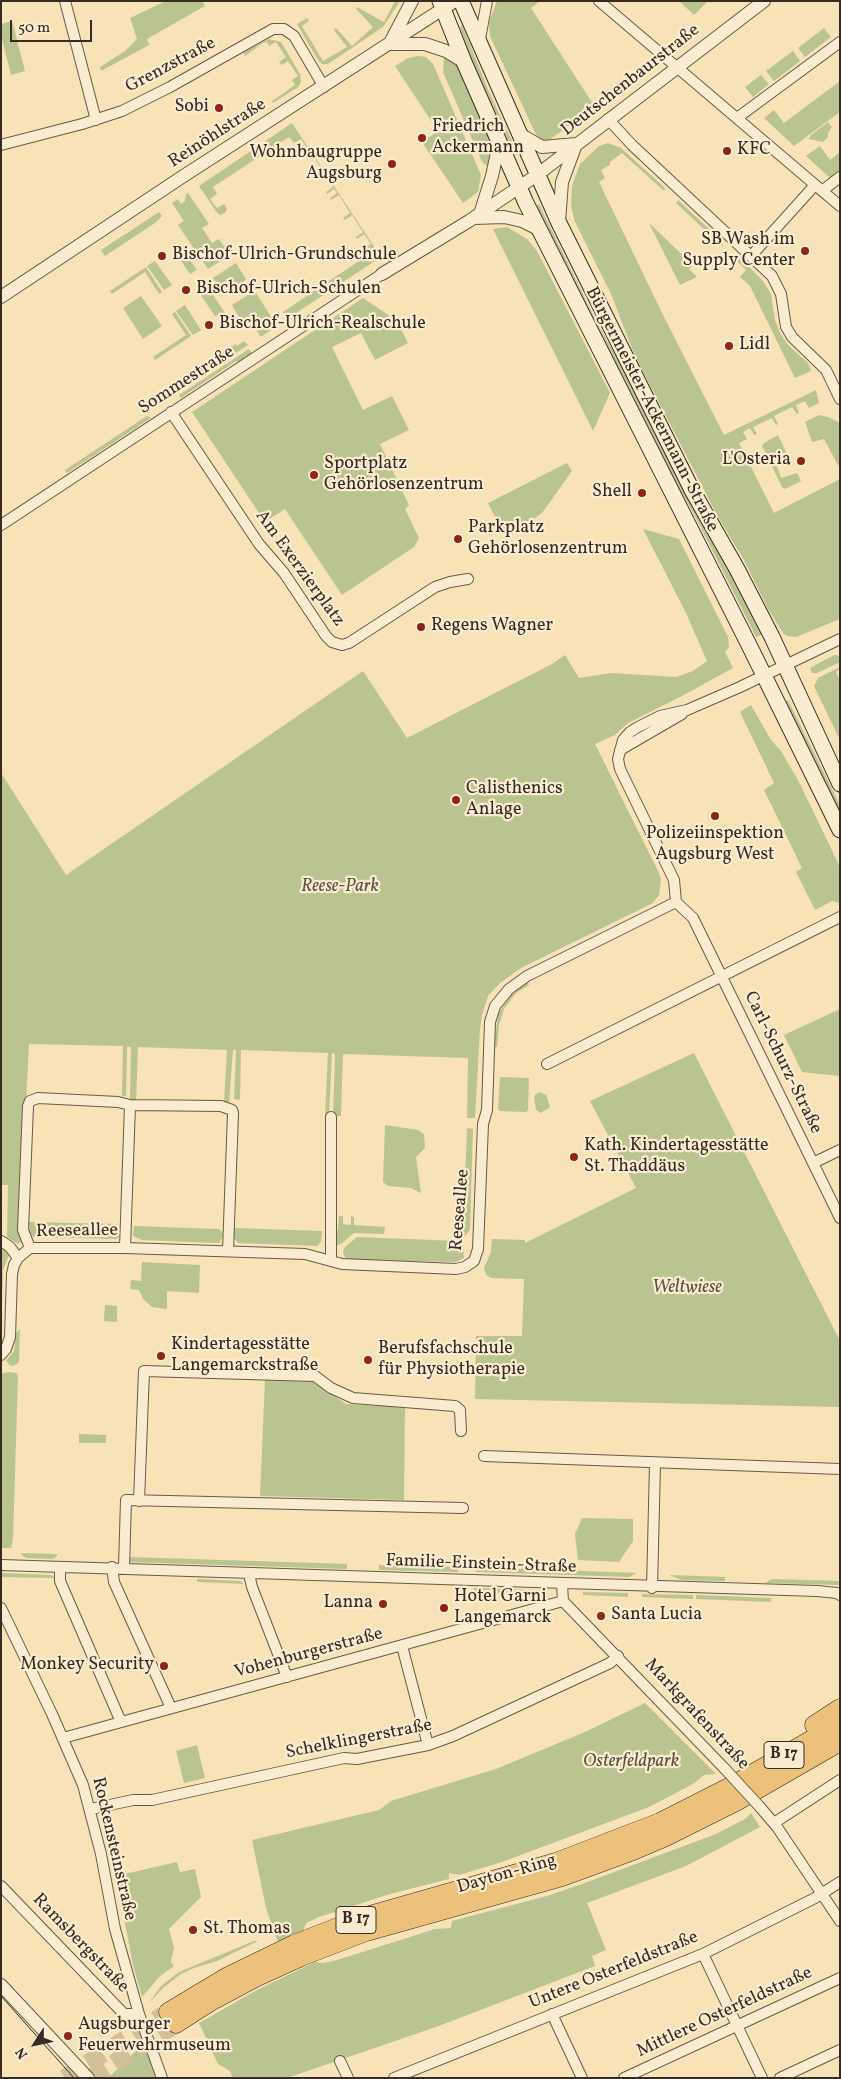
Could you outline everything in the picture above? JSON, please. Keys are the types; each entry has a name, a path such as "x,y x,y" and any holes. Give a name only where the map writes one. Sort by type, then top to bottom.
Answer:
{"highway":[{"path":"729,1788 798,1735 840,1708"},
{"name":"Dayton-Ring","path":"840,1723 729,1788 660,1822 589,1850 518,1873 354,1920 294,1944 236,1972 172,2018 301,1957 366,1932 548,1881 618,1857 701,1820 840,1742"},
{"path":"791,1770 840,1748"}],"main road":[{"name":"Bürgermeister-Ackermann-Straße","path":"461,1 559,223 692,490 737,569 786,666 840,784"},
{"name":"Bürgermeister-Ackermann-Straße","path":"446,4 464,62 519,188 840,830"}],"street":[{"path":"412,1 390,44 425,44 446,51 464,62"},
{"path":"479,45 481,23 487,1"},
{"path":"599,1 840,206"},
{"name":"Deutschenbaurstraße","path":"519,188 764,1"},
{"path":"66,2 96,120"},
{"name":"Reinöhlstraße","path":"2,294 390,44 446,4"},
{"name":"Grenzstraße","path":"1,145 96,120 122,110 170,87 273,29 284,29 294,36 324,87"},
{"path":"737,118 840,42"},
{"path":"608,119 632,145 752,256 778,284 782,294 786,327 792,337 826,370 840,399"},
{"path":"518,133 542,147 576,144 562,182 559,223"},
{"path":"499,144 492,176 477,216 504,217 522,221 540,230"},
{"path":"752,256 819,188 840,177"},
{"name":"Sommestraße","path":"1,525 382,274 519,188"},
{"name":"Am Exerzierplatz","path":"171,412 256,539 289,580 326,636 332,642 342,645 350,643 435,587 468,579"},
{"path":"676,902 674,880 620,769 618,759 620,750 669,723 688,710 786,666 840,639"},
{"name":"Carl-Schurz-Straße","path":"676,902 693,918 840,1218"},
{"name":"Reeseallee","path":"1,1355 6,1349 10,1337 12,1274 18,1258 30,1248 125,1248 306,1254 342,1264 456,1269 465,1267 474,1261 478,1249 483,1124 487,1110 490,1022 495,1006 509,989 527,976 676,902"},
{"path":"548,1064 840,917"},
{"path":"30,1248 24,1230 28,1115 30,1101 38,1098 118,1102 130,1105 221,1106 232,1110 228,1251"},
{"path":"125,1248 130,1105"},
{"path":"331,1117 331,1261"},
{"name":"Carl-Schurz-Straße","path":"813,1163 840,1150"},
{"path":"1,1241 10,1247 18,1258"},
{"path":"139,1501 144,1371 315,1376 331,1388 353,1398 455,1406 460,1410 461,1431"},
{"path":"484,1456 655,1464 840,1469"},
{"path":"652,1588 655,1464"},
{"path":"124,1568 126,1500 464,1508"},
{"name":"Familie-Einstein-Straße","path":"1,1565 839,1593"},
{"path":"60,1567 60,1581 121,1722"},
{"path":"112,1568 114,1582 171,1708"},
{"path":"249,1574 252,1587 287,1677"},
{"path":"562,1584 563,1601"},
{"name":"Vohenburgerstraße","path":"63,1738 563,1601"},
{"name":"Markgrafenstraße","path":"563,1601 618,1656 774,1823 840,1921"},
{"name":"Rockensteinstraße","path":"1,1608 63,1738 83,1785 91,1809 115,1929 140,2014 162,2078"},
{"path":"402,1646 428,1745"},
{"name":"Schelklingerstraße","path":"91,1809 133,1800 152,1800 344,1758 357,1759 428,1745 453,1736 602,1667 618,1656"},
{"path":"774,1823 840,1780"},
{"name":"Untere Osterfeldstraße","path":"394,2078 703,1954 822,1894 840,1882"},
{"name":"Ramsbergstraße","path":"1,1886 124,2014 140,2014"},
{"path":"703,1954 762,2078"},
{"name":"Mittlere Osterfeldstraße","path":"624,2078 840,1978"},
{"path":"1,1985 88,2078"},
{"path":"552,2014 582,2078"},
{"path":"780,2078 840,2050"},
{"path":"340,2061 348,2078"}],"green space":[{"path":"166,1 202,1 205,6 147,39 149,45 101,71 100,67 125,51 137,39 130,18"},
{"path":"395,1 400,1 383,27 328,64 322,64 318,60 297,24 307,18 309,21 302,26 323,61 347,47 334,30 336,28 352,46 373,27 356,9 357,7 384,22"},
{"path":"497,1 540,1 531,8 595,107 549,140 539,141 490,36 489,22"},
{"path":"679,1 708,1 694,15"},
{"path":"12,21 25,71 11,75 1,35 1,24"},
{"path":"462,25 489,92 518,154 515,155 469,53 460,27"},
{"path":"824,28 831,37 805,57 798,48"},
{"path":"269,39 281,42 300,74 301,82 298,87 273,103 272,101 295,85 292,80 298,76 288,61 282,65 279,62 286,57 276,42 269,46 267,42 263,43 245,56 243,53"},
{"path":"793,51 800,61 774,81 766,71"},
{"path":"444,55 453,60 460,71 488,136 490,168 482,162 443,72"},
{"path":"426,57 433,64 481,175 478,192 463,203 422,142 438,131 395,66 408,58"},
{"path":"761,75 769,84 753,97 745,87"},
{"path":"840,81 840,112 794,146 764,118 774,110 784,123"},
{"path":"828,122 832,127 828,137 823,142 809,139 811,135"},
{"path":"292,123 381,257 287,319 283,312 368,255 364,248 371,244 364,234 357,239 356,237 363,232 352,215 345,220 343,218 350,213 339,195 331,200 330,198 337,193 334,189 327,194 326,192 333,187 322,170 314,174 313,172 320,167 309,150 302,155 300,153 307,148 301,139 294,143 289,137 213,187 217,194 210,199 217,208 224,204 227,208 226,212 221,215 218,214 199,186"},
{"path":"608,143 621,148 665,188 664,191 622,153 610,162 610,165 601,170 605,178 599,182 664,317 724,435 816,390 819,403 809,408 805,401 796,405 799,413 797,414 792,407 774,416 778,424 776,425 772,418 753,427 757,434 754,435 750,428 743,432 747,439 739,443 774,513 840,479 840,619 796,637 787,636 783,633 768,609 744,560 718,517 635,356 611,294 575,222 571,206 572,186 580,164 599,146"},
{"path":"820,146 830,160 840,152 840,171 830,178 806,156"},
{"path":"188,193 209,224 202,228 212,243 219,239 230,255 208,269 178,225 184,221 172,203 178,199 181,204 185,201 186,194"},
{"path":"678,200 722,241 723,247 676,203"},
{"path":"539,204 597,323 628,377 691,504 718,547 763,634 756,637 694,514 668,470 536,206"},
{"path":"159,212 162,216 155,223 105,256 101,250"},
{"path":"649,223 693,265 689,269 697,277 680,285"},
{"path":"507,227 527,239 537,251 610,393 593,431 493,229"},
{"path":"183,250 197,270 190,274 177,255"},
{"path":"735,259 741,259 763,281 771,294 775,320 780,333 788,345 808,363 811,371 795,378 750,286 740,277 746,270"},
{"path":"155,261 172,285 164,290 147,266"},
{"path":"236,263 246,279 241,286 225,296 213,278"},
{"path":"146,267 162,292 159,294 145,272 112,294 110,291"},
{"path":"209,289 225,313 219,318 217,315 215,316 200,294"},
{"path":"256,293 277,326 261,337 248,318 242,322 232,305 248,295"},
{"path":"141,296 162,326 143,339 123,308"},
{"name":"Sportplatz Gehörlosenzentrum","path":"363,298 397,321 408,343 375,360 361,333 332,347 363,410 392,396 409,430 380,444 409,505 405,509 419,538 414,547 342,595 285,509 265,522 192,412"},
{"path":"185,305 201,330 193,335 176,311"},
{"path":"175,312 191,336 155,360 153,357 186,335 172,314"},
{"path":"244,341 248,345 177,392 174,387 181,383 180,381 236,344 237,346"},
{"path":"249,349 253,355 240,363 236,361 181,398 179,395"},
{"path":"819,415 840,423 840,469 824,439 812,442 805,422"},
{"path":"147,416 151,418 67,473 65,470"},
{"path":"778,435 786,452 774,457 781,478 797,473 801,481 785,489 782,487 762,446"},
{"path":"567,463 572,471 542,513 506,538 488,503"},
{"name":"Reese-Park","path":"643,529 679,539 728,637 729,647 725,652 733,668 628,723 615,735 595,744 658,871 661,879 659,895 653,903 521,968 500,983 488,996 480,1029 475,1118 467,1118 468,1058 343,1054 341,1116 333,1116 335,1054 332,1053 329,1116 325,1116 328,1053 241,1050 240,1100 234,1099 236,1050 233,1050 229,1104 224,1102 227,1050 138,1047 136,1102 130,1100 131,1047 127,1047 126,1096 122,1096 123,1046 29,1044 22,1185 22,1241 18,1244 7,1237 8,1185 1,1185 1,773 66,875 363,671 407,738 552,664 565,655 579,678 611,673 676,677 693,671 707,661 686,613"},
{"path":"834,655 840,656 840,662 817,673 812,673 810,668"},
{"path":"840,667 836,672 840,680 840,740 814,686 818,678"},
{"path":"788,700 840,805 840,818 783,703"},
{"path":"751,705 771,740 781,751 799,782 840,867 840,903 832,901 815,910 796,872 802,868 764,790 774,783 740,712"},
{"path":"527,981 529,985 516,993 504,1009 499,1025 497,1047 494,1047 498,1014 510,996"},
{"path":"840,1009 840,1076 802,1072 784,1035"},
{"name":"Weltwiese","path":"694,1053 840,1341 840,1407 475,1399 476,1336 522,1336 524,1279 491,1278 486,1275 484,1268 491,1252 492,1239 525,1240 525,1243 636,1188 590,1101"},
{"path":"500,1077 529,1078 528,1110 526,1112 500,1111 498,1109"},
{"path":"540,1092 546,1095 550,1107 541,1113 536,1110 534,1098"},
{"path":"385,1125 418,1130 424,1134 425,1148 416,1157 421,1193 411,1188 388,1186 383,1182"},
{"path":"467,1128 473,1129 470,1230 463,1236"},
{"path":"339,1216 343,1216 343,1224 351,1225 351,1216 354,1217 354,1225 385,1227 384,1234 354,1233 341,1244 335,1246 333,1230 338,1230"},
{"path":"29,1222 117,1224 119,1237 116,1239 33,1237 30,1233"},
{"path":"134,1226 219,1229 223,1236 219,1243 142,1240 133,1236"},
{"path":"232,1228 322,1231 321,1242 317,1246 238,1243 234,1238"},
{"path":"357,1237 457,1241 463,1245 464,1258 456,1262 348,1260 344,1256 343,1251"},
{"path":"1,1246 9,1255 3,1270 1,1332"},
{"path":"142,1262 200,1265 199,1293 167,1291 167,1309 152,1307 143,1299 139,1290 130,1289 131,1280 141,1281"},
{"path":"105,1305 117,1306 117,1322 104,1321"},
{"path":"20,1329 19,1362 11,1366 6,1361 14,1351 16,1333"},
{"path":"16,1373 18,1376 13,1539 11,1548 1,1548 1,1374"},
{"path":"265,1380 314,1382 346,1404 405,1407 404,1500 260,1496"},
{"path":"79,1434 106,1435 106,1443 79,1443"},
{"path":"582,1518 633,1519 633,1541 619,1562 578,1560 575,1534"},
{"path":"20,1553 57,1554 57,1556 53,1559 26,1558"},
{"path":"128,1557 347,1564 347,1569 128,1562"},
{"path":"379,1565 458,1567 458,1572 379,1570"},
{"path":"476,1567 637,1573 629,1577 476,1572"},
{"path":"1,1573 51,1575 55,1578 1,1577"},
{"path":"669,1575 725,1577 725,1581 682,1580"},
{"path":"197,1579 240,1581 244,1584 197,1582"},
{"path":"772,1579 840,1581 840,1585 765,1583"},
{"path":"474,1588 537,1590 537,1594 474,1592"},
{"path":"583,1592 628,1593 628,1597 583,1595"},
{"path":"642,1594 693,1595 693,1599 642,1597"},
{"path":"696,1595 771,1598 771,1602 696,1599"},
{"name":"Osterfeldpark","path":"645,1703 716,1774 704,1775 693,1784 649,1807 502,1862 459,1875 449,1873 449,1879 390,1894 319,1917 306,1923 303,1931 278,1942 266,1908 252,1840 379,1810 391,1801 496,1769 585,1732"},
{"path":"197,1745 205,1778 184,1783 176,1751"},
{"path":"751,1813 760,1827 686,1866 587,1903 606,1950 592,1956 595,1966 436,2027 287,2078 233,2078 230,2071 218,2064 199,2023 257,1990 315,1962 323,1963 337,1960 435,1929 451,1928 452,1921 547,1896 716,1834 745,1819"},
{"path":"177,1862 180,1872 195,1869 201,1897 169,1929 174,1948 171,1962 174,1966 160,1976 142,1997 133,1965 116,1876"},
{"path":"258,1941 217,1961 181,1974 163,1988 148,2004 161,1986 179,1972"},
{"path":"139,2038 142,2040 156,2078 108,2078 137,2050 136,2040"}],"tunnel":[{"path":"65,2078 168,2012"},
{"path":"91,2078 176,2024"}],"tram line":[{"path":"1,1996 74,2078"}],"place":[{"name":"Sobi","path":"219,108"},
{"name":"Friedrich Ackermann","path":"422,138"},
{"name":"KFC","path":"727,151"},
{"name":"Wohnbaugruppe Augsburg","path":"392,164"},
{"name":"SB Wash im Supply Center","path":"805,251"},
{"name":"Bischof-Ulrich-Grundschule","path":"162,256"},
{"name":"Bischof-Ulrich-Schulen","path":"186,290"},
{"name":"Bischof-Ulrich-Realschule","path":"209,325"},
{"name":"Lidl","path":"729,346"},
{"name":"L'Osteria","path":"801,461"},
{"name":"Sportplatz Gehörlosenzentrum","path":"314,475"},
{"name":"Shell","path":"642,493"},
{"name":"Parkplatz Gehörlosenzentrum","path":"458,539"},
{"name":"Regens Wagner","path":"421,627"},
{"name":"Calisthenics Anlage","path":"456,800"},
{"name":"Polizeiinspektion Augsburg West","path":"715,816"},
{"name":"Kath. Kindertagesstätte St. Thaddäus","path":"574,1157"},
{"name":"Kindertagesstätte Langemarckstraße","path":"161,1356"},
{"name":"Berufsfachschule für Physiotherapie","path":"368,1360"},
{"name":"Lanna","path":"383,1604"},
{"name":"Hotel Garni Langemarck","path":"444,1608"},
{"name":"Santa Lucia","path":"601,1616"},
{"name":"Monkey Security","path":"164,1666"},
{"name":"St. Thomas","path":"193,1930"},
{"name":"Augsburger Feuerwehrmuseum","path":"68,2036"}]}
